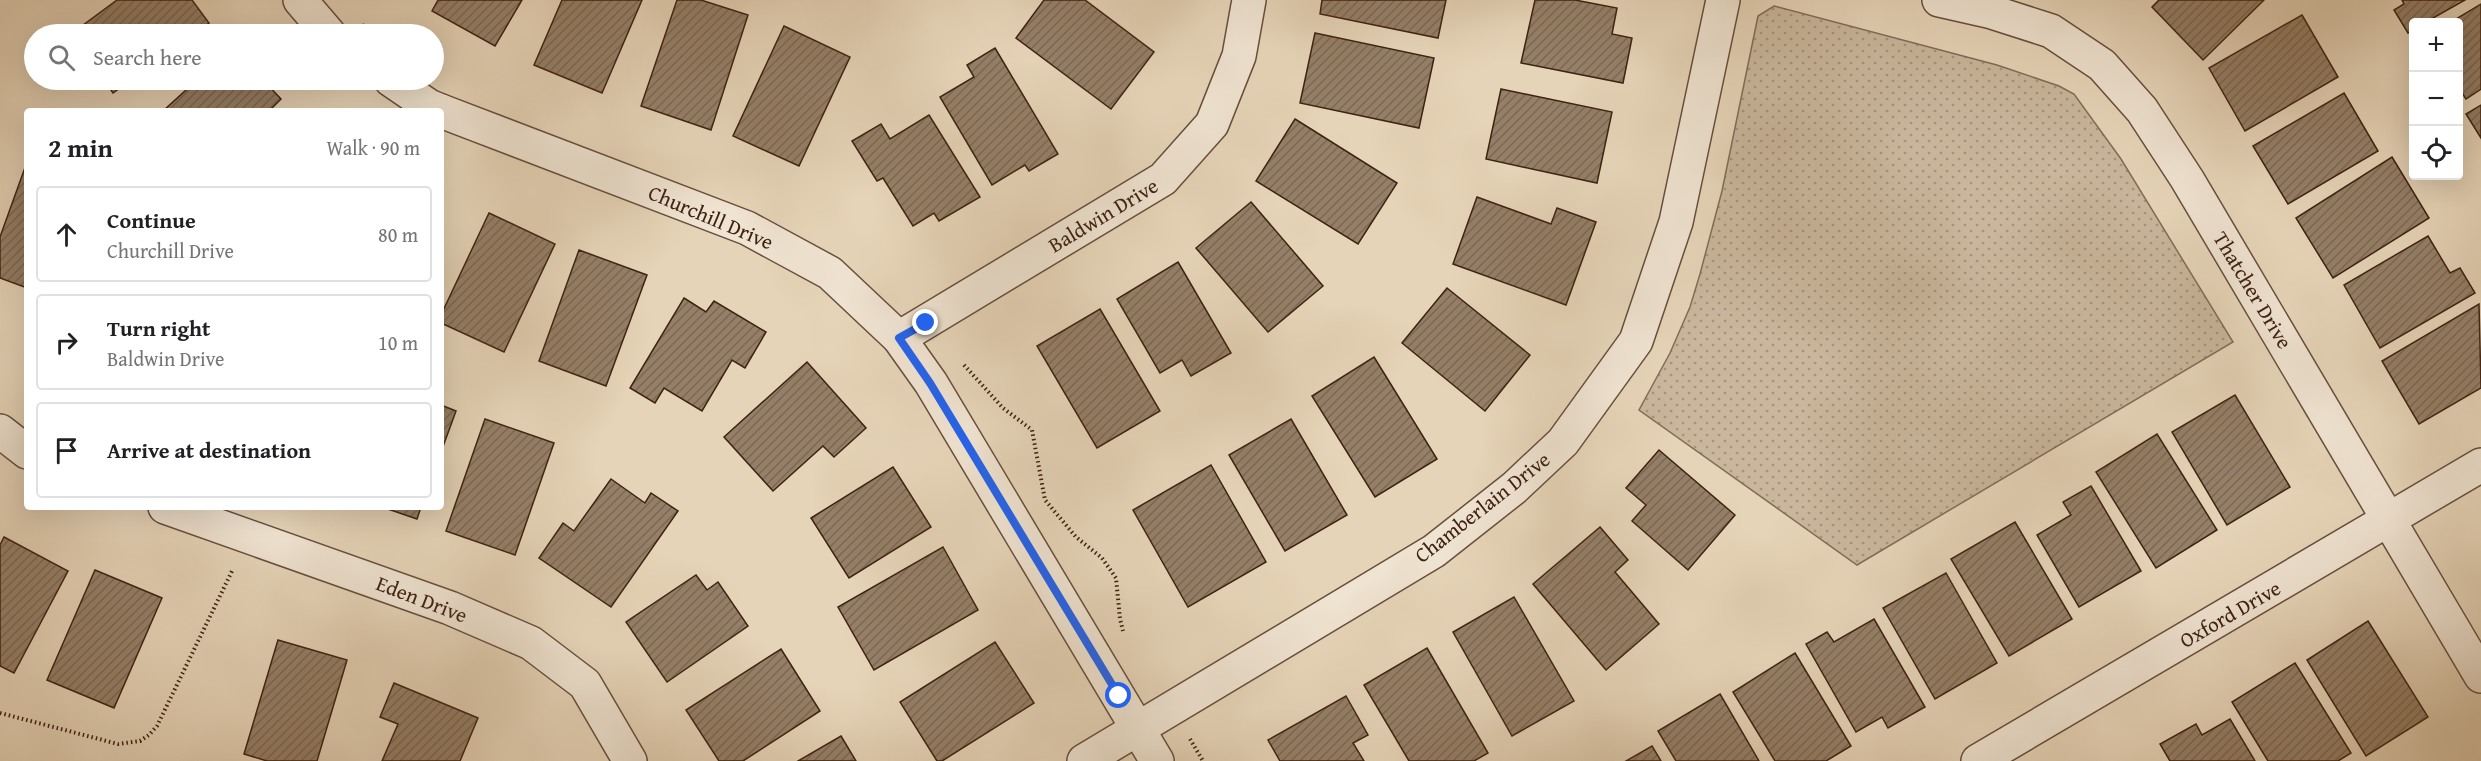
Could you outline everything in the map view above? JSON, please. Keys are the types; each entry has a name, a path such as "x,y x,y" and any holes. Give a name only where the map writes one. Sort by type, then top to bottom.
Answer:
{"street":[{"path":"300,0 320,24"},
{"name":"Baldwin Drive","path":"899,338 1163,179 1212,124 1239,56 1250,0"},
{"name":"Chamberlain Drive","path":"1084,761 1434,550 1514,488 1563,442 1636,341 1676,222 1723,0"},
{"name":"Thatcher Drive","path":"1939,0 1992,12 2051,31 2102,65 2142,110 2187,179 2481,676"},
{"name":"Churchill Drive","path":"406,90 434,108"},
{"name":"Churchill Drive","path":"444,112 747,228 830,273 899,338 930,383 1157,761"},
{"path":"0,431 24,450"},
{"name":"Oxford Drive","path":"1978,761 2481,465"},
{"name":"Eden Drive","path":"173,510 450,608 531,643 585,684 630,761"}],"path":[{"path":"0,713 118,744 140,741 149,735 157,726 248,537"}],"shaded area":[{"path":"1774,6 1997,65 2059,86 2074,94 2121,159 2233,342 1857,565 1639,410 1670,353 1690,307 1722,191 1758,16"}],"building":[{"path":"117,0 192,0 209,23 208,24 85,24"},
{"path":"438,0 522,0 495,46 432,11"},
{"path":"562,0 642,0 602,93 534,65"},
{"path":"677,0 701,0 748,15 711,130 641,106"},
{"path":"1044,0 1085,0 1154,52 1111,109 1016,38"},
{"path":"1322,0 1446,0 1438,38 1320,14"},
{"path":"1535,0 1575,0 1617,8 1612,34 1632,38 1623,83 1521,63"},
{"path":"2159,0 2264,0 2203,60 2152,7"},
{"path":"2402,0 2465,0 2433,18 2409,18 2408,33 2394,10 2404,4"},
{"path":"2481,4 2481,89 2466,99 2463,94 2463,18 2458,18"},
{"path":"2302,15 2338,77 2245,131 2209,68"},
{"path":"784,26 850,57 799,166 733,136"},
{"path":"1315,33 1434,58 1419,128 1300,103"},
{"path":"995,48 1058,154 1029,171 1025,165 992,185 940,97 974,77 967,65"},
{"path":"1501,89 1612,112 1597,183 1486,159"},
{"path":"186,90 272,90 281,99 272,108 166,108"},
{"path":"2344,93 2378,151 2288,204 2253,146"},
{"path":"2481,105 2481,138 2466,114"},
{"path":"929,115 980,197 939,221 934,213 913,226 883,178 877,181 852,141 881,124 890,139"},
{"path":"1295,119 1397,183 1358,244 1256,181"},
{"path":"2392,157 2429,218 2333,278 2296,218"},
{"path":"24,170 24,287 0,278 0,237"},
{"path":"1477,197 1551,224 1557,208 1596,222 1566,305 1453,264"},
{"path":"1251,202 1323,286 1268,332 1196,248"},
{"path":"489,213 555,244 504,352 444,324 444,309"},
{"path":"2428,236 2450,273 2460,268 2475,293 2380,348 2344,285"},
{"path":"579,250 647,275 606,386 539,361"},
{"path":"1178,262 1231,353 1191,376 1182,360 1160,373 1117,299"},
{"path":"1447,288 1530,355 1485,411 1402,343"},
{"path":"684,298 706,312 714,301 766,332 745,368 732,360 702,411 664,388 655,403 630,388"},
{"path":"2479,304 2481,388 2419,424 2382,361"},
{"path":"1100,309 1160,411 1097,448 1037,346"},
{"path":"1374,357 1437,459 1375,497 1312,396"},
{"path":"807,362 866,428 834,457 823,446 773,491 724,437"},
{"path":"2235,395 2290,487 2227,525 2172,432"},
{"path":"444,406 456,411 444,444"},
{"path":"485,419 554,443 515,555 446,531"},
{"path":"1291,419 1347,515 1285,551 1229,455"},
{"path":"2157,434 2217,530 2156,568 2096,472"},
{"path":"1659,450 1735,515 1688,570 1632,521 1646,505 1626,488"},
{"path":"1211,465 1266,562 1188,607 1133,510"},
{"path":"893,467 931,527 849,578 811,518"},
{"path":"611,479 645,503 651,493 678,511 611,607 539,558 563,523 574,531"},
{"path":"2091,486 2141,571 2079,607 2037,535 2071,515 2063,502"},
{"path":"391,510 420,510 417,519"},
{"path":"2015,522 2072,619 2009,656 1951,559"},
{"path":"1600,527 1628,560 1615,572 1659,624 1606,670 1533,584"},
{"path":"4,537 68,571 14,673 0,666 0,545"},
{"path":"943,547 978,610 874,670 838,607"},
{"path":"95,570 162,598 114,708 47,680"},
{"path":"1946,573 1997,663 1935,699 1883,608"},
{"path":"696,575 707,590 718,582 748,626 667,682 626,622"},
{"path":"1514,597 1574,701 1512,736 1453,632"},
{"path":"1874,619 1925,707 1888,728 1882,717 1856,732 1806,644 1827,632 1834,642"},
{"path":"2368,621 2428,717 2366,756 2307,660"},
{"path":"278,640 347,660 317,761 267,761 244,754"},
{"path":"995,642 1034,703 942,761 937,761 900,702"},
{"path":"1427,648 1488,753 1474,761 1409,761 1364,685"},
{"path":"781,649 820,711 743,761 719,761 686,710"},
{"path":"1795,653 1851,746 1826,761 1775,761 1733,692"},
{"path":"2295,663 2351,753 2338,761 2268,761 2232,702"},
{"path":"394,683 478,718 460,761 382,761 398,724 380,717"},
{"path":"1720,694 1759,761 1676,761 1658,731"},
{"path":"1346,696 1368,735 1353,743 1364,761 1280,761 1268,740"},
{"path":"2230,719 2255,761 2170,761 2160,744 2196,724 2202,735"},
{"path":"841,736 856,761 798,761"},
{"path":"1652,746 1661,761 1626,761"}],"route":[{"path":"926,323 899,338 930,383 1119,696"}]}
